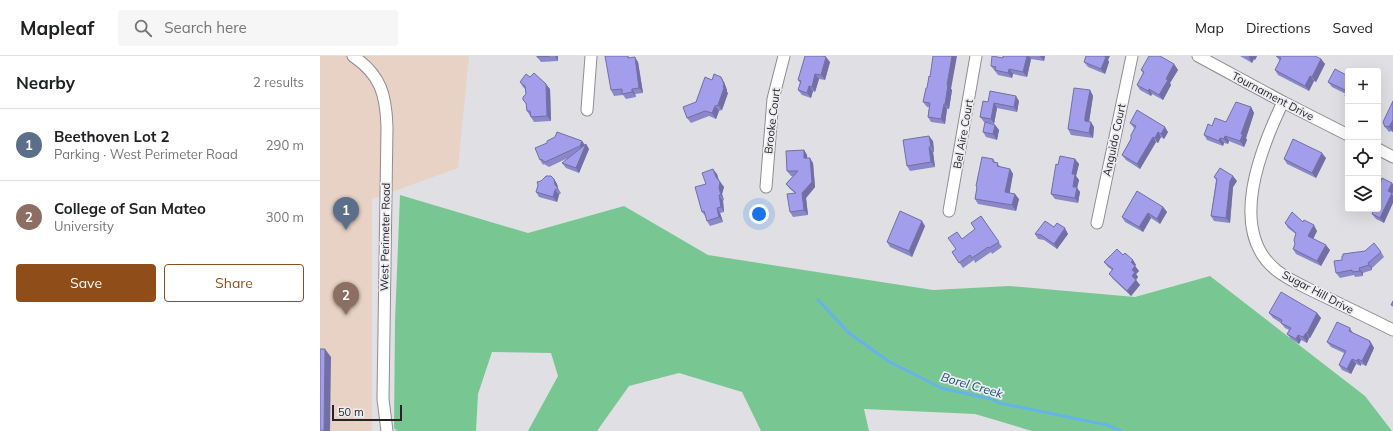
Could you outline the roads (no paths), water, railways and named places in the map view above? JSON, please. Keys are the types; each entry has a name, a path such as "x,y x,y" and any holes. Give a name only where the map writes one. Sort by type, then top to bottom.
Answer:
{"street":[{"name":"West Perimeter Road","path":"353,56 373,74 383,91 386,103 387,127 383,398 387,431"},
{"path":"587,110 591,56"},
{"name":"Brooke Court","path":"766,187 773,99 784,56"},
{"name":"Bel Aire Court","path":"949,211 976,56"},
{"name":"Anguido Court","path":"1097,223 1132,56"},
{"name":"Tournament Drive","path":"1198,56 1283,102 1345,133"},
{"name":"Sugar Hill Drive","path":"1283,102 1267,138 1257,169 1250,205 1253,231 1260,249 1276,270 1294,281 1393,330"},
{"path":"1381,151 1393,157"}],"waterway":[{"name":"Borel Creek","path":"818,300 849,333 888,361 941,388 991,399 1000,403 1107,425 1121,431"}],"place":[{"name":"Beethoven Lot 2","path":"346,230"},
{"name":"College of San Mateo","path":"346,315"}]}
